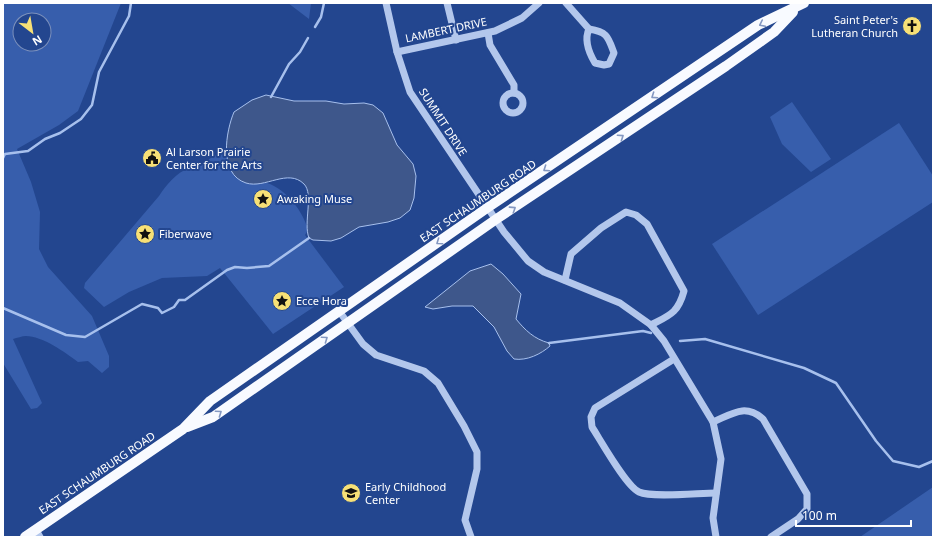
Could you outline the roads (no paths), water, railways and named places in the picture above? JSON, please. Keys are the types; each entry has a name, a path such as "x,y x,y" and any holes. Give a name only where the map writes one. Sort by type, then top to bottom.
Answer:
{"main road":[{"name":"EAST SCHAUMBURG ROAD","path":"25,537 38,534 183,429 210,401 487,208 758,25 799,5"},
{"name":"EAST SCHAUMBURG ROAD","path":"183,429 213,417 496,220 730,63 774,32 799,5"}],"street":[{"name":"SUMMIT DRIVE","path":"386,3 397,52 410,92 487,208 528,261 544,272 620,303 651,325 664,342 713,422 721,459 713,518 716,537"},
{"path":"447,3 456,40"},
{"name":"LAMBERT DRIVE","path":"397,52 488,33 522,18 539,3"},
{"path":"566,3 589,29 602,31 608,36 614,53 609,64 604,65 595,63 586,40 589,29"},
{"path":"488,33 490,45 514,85 514,92"},
{"path":"565,280 571,254 601,228 626,212 636,215 647,224 684,290 681,302 674,313 651,325"},
{"path":"339,312 363,344 376,355 424,371 438,383 464,426 477,452 477,469 465,520 471,537"},
{"path":"674,359 595,408 591,417 592,427 628,483 638,492 652,494 716,493"},
{"path":"713,422 745,409 755,412 763,419 807,494 807,509 798,519 771,537"}],"waterway":[{"path":"3,158 5,154 28,151 45,139 60,133 81,119 92,105 99,72 129,16 131,3"},
{"path":"315,27 321,17 324,3"},
{"path":"271,97 289,64 300,52 308,38"},
{"path":"3,308 66,335 85,337 142,304 158,308 162,313 174,307 179,300 185,300 227,270 235,267 247,268 269,266 309,238"},
{"path":"549,343 643,331 651,333"},
{"path":"680,341 705,339 804,368 836,383 876,441 893,461 919,467 933,461"}],"place":[{"name":"Saint Peter's Lutheran Church","path":"912,26"},
{"name":"Al Larson Prairie Center for the Arts","path":"152,158"},
{"name":"Awaking Muse","path":"263,199"},
{"name":"Fiberwave","path":"145,234"},
{"name":"Ecce Hora","path":"282,301"},
{"name":"Early Childhood Center","path":"351,493"}]}
